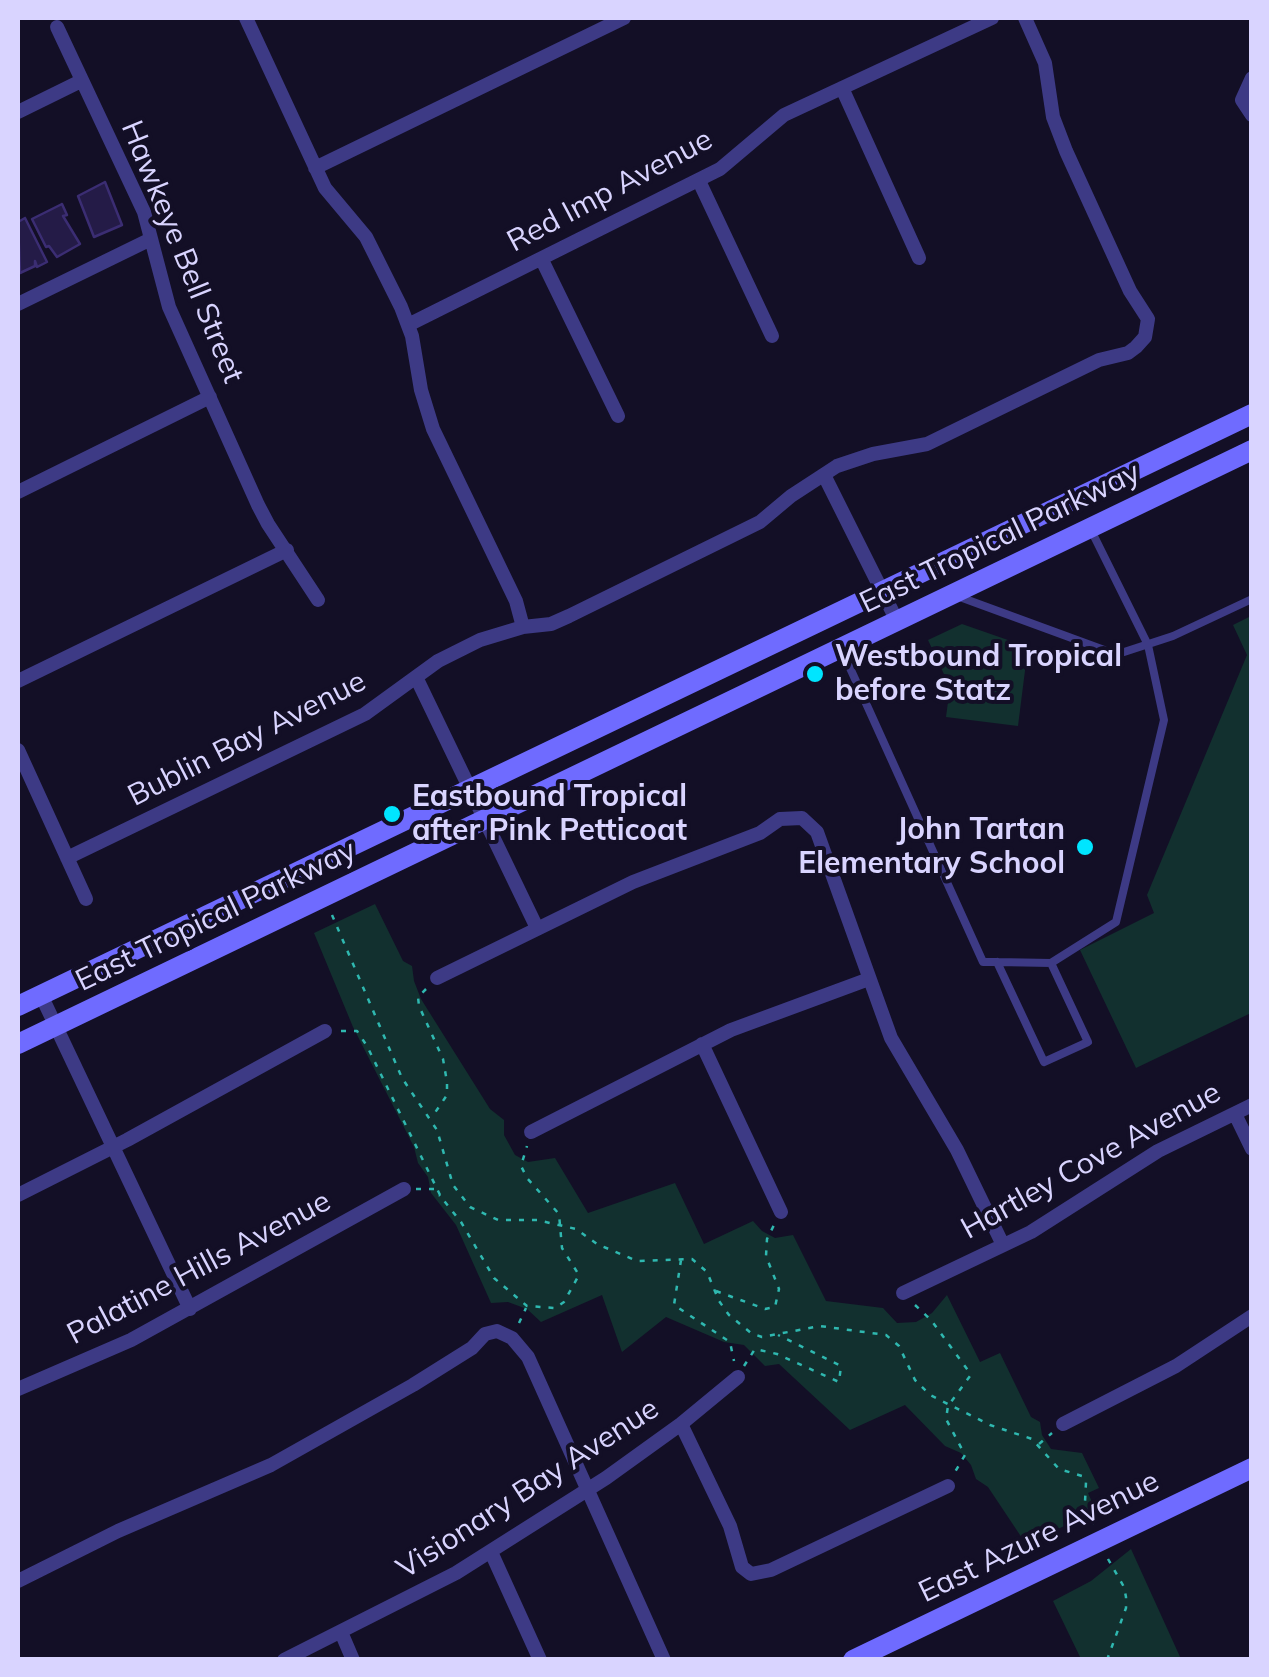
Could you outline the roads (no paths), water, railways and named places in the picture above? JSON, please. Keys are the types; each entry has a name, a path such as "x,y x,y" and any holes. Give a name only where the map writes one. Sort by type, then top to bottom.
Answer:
{"main road":[{"name":"East Tropical Parkway","path":"18,1044 882,591 1252,414"},
{"name":"East Tropical Parkway","path":"18,1006 841,648 1252,450"},
{"name":"East Azure Avenue","path":"853,1660 1252,1468"}],"street":[{"path":"246,18 329,195 366,236 408,325 434,429 516,601 523,627"},
{"path":"315,168 624,18"},
{"name":"Red Imp Avenue","path":"408,325 720,170 784,115 992,18"},
{"name":"Bublin Bay Avenue","path":"68,858 365,714 438,660 480,640 523,627 551,624 760,522 824,474 853,460 926,444 1100,360 1128,353 1145,337 1148,318 1130,291 1066,151 1053,117 1044,62 1025,18"},
{"name":"Hawkeye Bell Street","path":"57,27 144,212 168,307 268,524 318,600"},
{"path":"18,112 81,80"},
{"path":"1248,84 1242,100 1252,114"},
{"path":"842,88 919,258"},
{"path":"700,181 772,336"},
{"path":"18,304 151,238"},
{"path":"542,260 618,416"},
{"path":"18,492 210,397"},
{"path":"824,474 897,621"},
{"path":"18,681 287,550"},
{"path":"416,677 536,928"},
{"path":"18,750 86,899"},
{"path":"436,978 633,882 760,832 780,818 802,818 817,832 892,1038 957,1150 1002,1245"},
{"path":"531,1132 702,1044 868,979"},
{"path":"41,995 190,1309"},
{"path":"18,1196 324,1031"},
{"path":"702,1044 781,1212"},
{"name":"Hartley Cove Avenue","path":"903,1293 1060,1215 1158,1151 1252,1105"},
{"path":"1235,1114 1252,1150"},
{"name":"Palatine Hills Avenue","path":"18,1389 131,1340 404,1188"},
{"path":"1064,1424 1176,1366 1252,1316"},
{"path":"18,1581 118,1530 270,1464 427,1376 472,1348 485,1334 508,1335 528,1357 664,1660"},
{"name":"Visionary Bay Avenue","path":"284,1660 426,1590 491,1552 681,1424 738,1376"},
{"path":"681,1424 730,1526 742,1567 751,1574 771,1570 948,1486"},
{"path":"491,1552 540,1660"},
{"path":"341,1632 353,1660"}],"lane":[{"path":"841,648 984,962 1051,963 1116,922 1164,720 1148,645 1090,528"},
{"path":"952,594 1107,652 1121,653 1252,599"},
{"path":"997,962 1044,1062 1088,1042 1051,963"}],"place":[{"name":"Westbound Tropical before Statz","path":"815,674"},
{"name":"Eastbound Tropical after Pink Petticoat","path":"392,814"},
{"name":"John Tartan Elementary School","path":"1085,847"}]}
